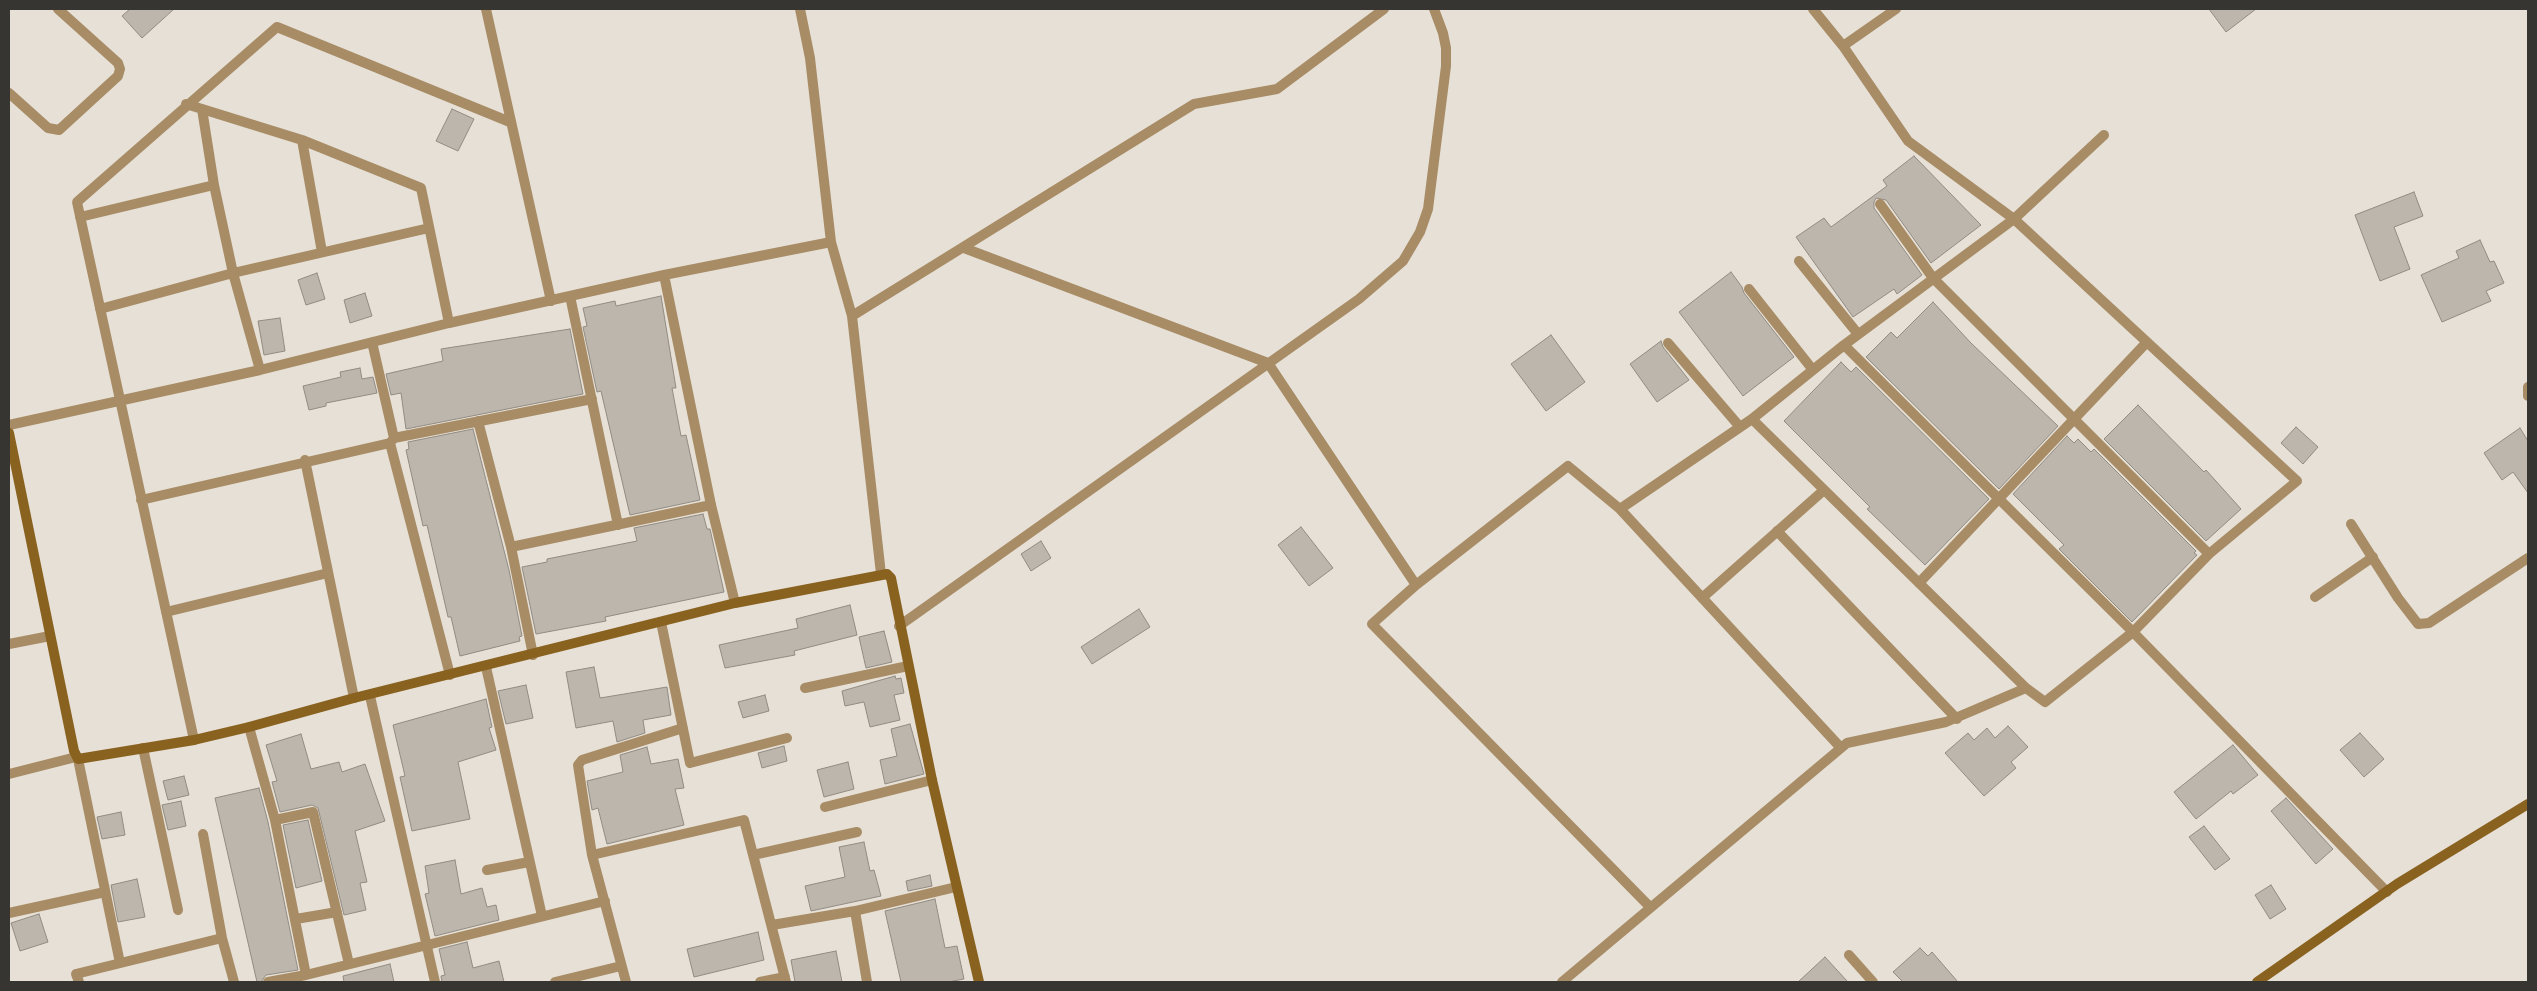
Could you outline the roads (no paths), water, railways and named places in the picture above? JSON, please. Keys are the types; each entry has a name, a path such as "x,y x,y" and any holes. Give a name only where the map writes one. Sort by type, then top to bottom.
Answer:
{"street":[{"path":"9,93 48,128 59,130 118,76 120,69 118,63 58,9"},
{"path":"486,9 551,301"},
{"path":"800,9 810,58 831,242 852,316 881,574"},
{"path":"852,316 1194,104 1278,89 1384,9"},
{"path":"899,626 1268,363 1374,286 1403,261 1420,232 1428,209 1446,66 1446,48 1443,33 1434,9"},
{"path":"1752,419 2039,700 2048,701 2133,632 2209,554 2297,481 2014,219 1908,141 1843,46 1813,9"},
{"path":"1843,46 1896,9"},
{"path":"194,740 77,202 186,104 276,27 510,122"},
{"path":"186,104 302,140 422,188 449,323"},
{"path":"202,109 214,184 233,273 260,370"},
{"path":"1620,509 1752,419 1858,334 2014,219 2104,135"},
{"path":"302,140 322,252"},
{"path":"80,217 214,184"},
{"path":"1880,204 1934,278 2073,420 2209,554"},
{"path":"100,309 233,273 429,228"},
{"path":"9,425 260,370 449,323 664,275 831,242"},
{"path":"964,248 1268,363 1416,585"},
{"path":"1799,261 1858,334"},
{"path":"664,275 711,505 735,603"},
{"path":"1749,289 1813,370"},
{"path":"570,296 618,525"},
{"path":"372,342 392,440 450,675"},
{"path":"1919,583 2147,342"},
{"path":"1668,343 1740,427"},
{"path":"1844,345 2133,632 2387,892"},
{"path":"2528,387 2528,396"},
{"path":"141,500 392,440 592,399"},
{"path":"478,421 511,548 533,655"},
{"path":"9,433 120,963"},
{"path":"305,460 354,698"},
{"path":"1650,907 1372,624 1416,585 1568,466 1620,509 1841,748"},
{"path":"1702,598 1824,490"},
{"path":"511,548 711,505"},
{"path":"2351,524 2398,598 2418,624 2429,623 2528,558"},
{"path":"1777,531 1957,719"},
{"path":"2315,597 2373,557"},
{"path":"166,612 328,573"},
{"path":"9,774 77,758 194,740 249,728 354,698 370,696 735,603 887,574 891,578 899,626 932,780 979,982"},
{"path":"661,622 690,763 787,738"},
{"path":"9,644 50,636"},
{"path":"805,688 908,666"},
{"path":"486,667 542,916"},
{"path":"1562,982 1847,742 1957,719 2026,688"},
{"path":"370,696 425,945 435,982"},
{"path":"249,728 275,820 306,975"},
{"path":"626,982 592,856 578,765 579,762 683,728"},
{"path":"143,748 178,910"},
{"path":"825,807 932,780"},
{"path":"2257,982 2387,892 2528,804"},
{"path":"275,820 313,812 349,964"},
{"path":"592,856 744,820 785,980 760,982"},
{"path":"753,855 857,832"},
{"path":"203,834 222,938 234,982"},
{"path":"486,870 529,862"},
{"path":"772,925 855,910 956,887"},
{"path":"9,913 105,892"},
{"path":"268,982 306,975 605,901"},
{"path":"855,910 867,982"},
{"path":"296,918 337,912"},
{"path":"78,982 76,974 222,938"},
{"path":"1849,955 1873,982"},
{"path":"555,982 621,966"}]}
